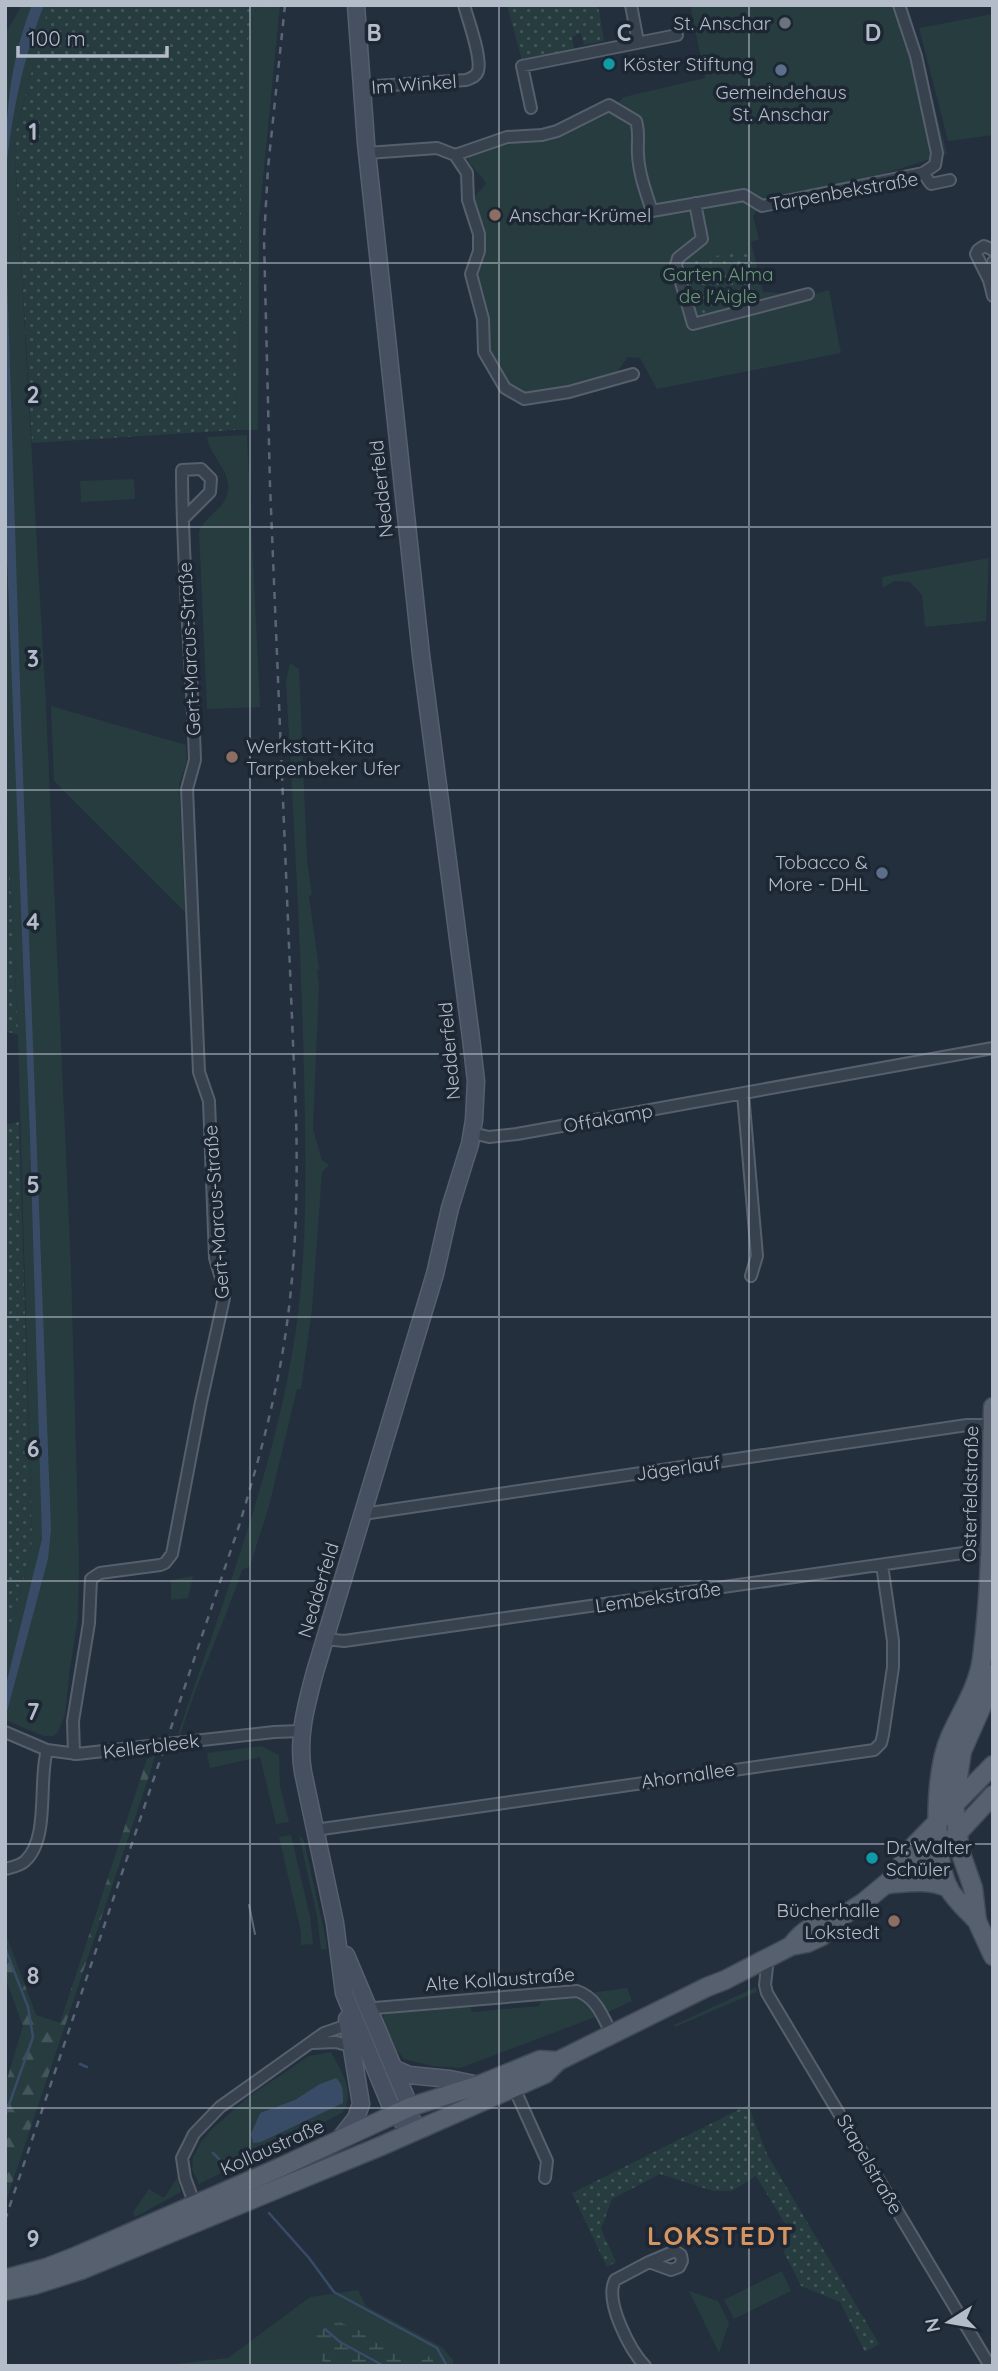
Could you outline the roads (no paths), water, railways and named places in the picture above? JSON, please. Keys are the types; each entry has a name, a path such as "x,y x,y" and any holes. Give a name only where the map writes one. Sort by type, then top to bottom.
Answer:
{"main road":[{"name":"Nedderfeld","path":"356,5 367,153 421,655 475,1066 476,1092 472,1133 450,1208 424,1317 325,1639 301,1731 302,1765 335,1923 344,1993 352,2024 402,2121"},
{"name":"Osterfeldstraße","path":"945,1836 941,1769 951,1735 978,1676 989,1581 993,1407"},
{"name":"Osterfeldstraße","path":"989,1581 993,1618"},
{"path":"993,1676 958,1765 942,1868 949,1888 977,1921 993,1956"},
{"path":"951,1735 961,1727 993,1723"},
{"path":"954,1804 993,1765"},
{"path":"945,1836 993,1795"},
{"path":"945,1836 973,1888 977,1921"},
{"name":"Kollaustraße","path":"5,2279 46,2268 338,2141 402,2121 426,2126 545,2074 558,2061 791,1945 807,1943 822,1936 833,1922 892,1879 917,1868 945,1836"},
{"path":"892,1879 922,1881 949,1888"},
{"name":"Nedderfeld","path":"335,1923 350,1969 393,2068 402,2121"},
{"name":"Alte Kollaustraße","path":"352,2024 371,2018"},
{"path":"338,2141 356,2118 361,2104 351,2046 352,2024"},
{"name":"Kollaustraße","path":"5,2291 70,2274 187,2226 479,2085 540,2060 558,2061"},
{"path":"393,2068 409,2075 479,2085"}],"street":[{"name":"Im Winkel","path":"361,87 474,78 479,62 464,5"},
{"path":"631,5 638,42"},
{"path":"899,5 919,65 937,153 935,165 923,173"},
{"path":"531,108 522,66 677,35"},
{"name":"Tarpenbekstraße","path":"455,155 507,137 557,131 609,104 636,121 640,134 638,154 648,214 744,195 762,206 923,173 931,184 950,180"},
{"path":"367,153 437,148 455,155 467,173 468,200 479,234 479,251 471,274 483,320 484,352 505,388 524,399 569,392 633,374"},
{"path":"695,203 702,239 678,258 676,265 693,324 808,294"},
{"path":"993,250 984,246 976,254 989,280 993,296"},
{"path":"989,280 993,262"},
{"name":"Gert-Marcus-Straße","path":"74,1754 73,1721 89,1623 91,1579 100,1573 160,1565 172,1554 224,1298 224,1288 215,1258 209,1101 199,1072 187,789 194,764 194,750 183,519 183,470 201,469 211,479 210,492 183,519"},
{"name":"Offakamp","path":"472,1133 489,1137 517,1134 993,1048"},
{"path":"743,1094 757,1256 751,1276"},
{"name":"Jägerlauf","path":"363,1514 967,1425 992,1425"},
{"name":"Lembekstraße","path":"325,1639 344,1642 991,1549"},
{"name":"Ahornallee","path":"315,1830 874,1750 881,1743 883,1735 892,1667 893,1641 882,1565"},
{"name":"Kellerbleek","path":"5,1732 47,1750 74,1754 301,1731"},
{"path":"5,1869 23,1863 32,1854 38,1837 47,1750"},
{"name":"Stapelstraße","path":"768,1958 766,1989 990,2366"},
{"name":"Alte Kollaustraße","path":"371,2018 375,2008 577,1992 597,2005 612,2035"},
{"path":"187,2226 195,2205 185,2178 183,2162 186,2147 194,2134 220,2108 247,2087 330,2029 352,2024"},
{"path":"313,2043 330,2041 351,2046 370,2059"},
{"path":"514,2088 547,2161 545,2178"},
{"path":"645,2366 636,2356 616,2313 612,2286 615,2280 649,2262"}],"water":[{"path":"32,5 44,5 18,92 5,182 6,137 13,70"},
{"path":"5,211 51,1530 48,1559 5,1719 5,1689 42,1539 30,1137 5,508"},
{"path":"336,2078 342,2086 343,2103 261,2142 253,2143 251,2134 260,2113 295,2100 320,2084"}],"waterway":[{"path":"5,1948 28,2007 33,2037 5,2116"},
{"path":"80,2064 87,2067"},
{"path":"213,2153 225,2165"},
{"path":"269,2213 309,2258 334,2292 437,2348 447,2366"},
{"path":"325,2329 340,2342 384,2366"}],"tram line":[{"path":"249,1905 255,1934"}],"railway":[{"path":"5,2220 239,1526 270,1413 288,1315 295,1230 296,1115 270,485 264,239 268,168 285,5"}],"place":[{"name":"St. Anschar","path":"785,23"},
{"name":"Köster Stiftung","path":"609,64"},
{"name":"Gemeindehaus St. Anschar","path":"781,70"},
{"name":"Anschar-Krümel","path":"495,215"},
{"name":"Werkstatt-Kita Tarpenbeker Ufer","path":"232,757"},
{"name":"Tobacco & More - DHL","path":"882,873"},
{"name":"Dr. Walter Schüler","path":"872,1858"},
{"name":"Bücherhalle Lokstedt","path":"894,1921"}],"district":[{"name":"LOKSTEDT","path":"721,2235"}],"park label":[{"name":"Garten Alma de l'Aigle","path":"718,285"}]}
